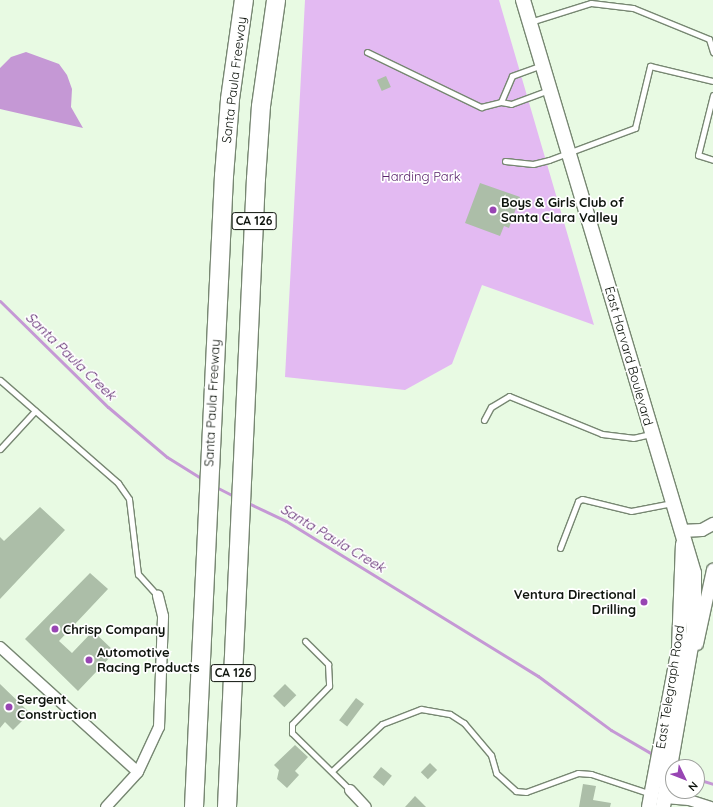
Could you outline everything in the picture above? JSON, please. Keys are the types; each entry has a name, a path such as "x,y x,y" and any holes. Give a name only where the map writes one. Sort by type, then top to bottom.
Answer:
{"highway":[{"name":"Santa Paula Freeway","path":"194,807 210,432 224,176 230,99 244,0"},
{"name":"CA 126","path":"227,807 243,442 261,106 276,0"}],"main road":[{"name":"East Harvard Boulevard","path":"527,8 672,503 691,559 696,603 674,714"},
{"name":"East Telegraph Road","path":"658,796 674,714"}],"street":[{"path":"682,536 702,530 713,524"},
{"name":"East Telegraph Road","path":"674,714 712,574"},
{"path":"106,807 138,772 155,742 162,715 163,616 158,596"},
{"path":"0,647 138,772"},
{"path":"350,790 366,807"},
{"path":"658,796 689,800 711,807"}],"lane":[{"path":"527,8 591,2 633,8 709,39 713,52"},
{"path":"367,52 481,107 501,102 511,104 550,90"},
{"path":"501,102 512,76 543,64"},
{"path":"505,161 533,164 569,155 635,128 650,66 713,81"},
{"path":"713,95 698,155 713,160"},
{"path":"0,380 118,483 129,499 138,574 158,596"},
{"path":"484,420 499,400 509,396 602,434 632,438 652,433"},
{"path":"0,449 35,411"},
{"path":"560,548 578,501 582,499 631,511 672,503"},
{"path":"305,641 326,661 329,686 292,724 292,733 333,770 350,790"},
{"path":"333,770 382,724 421,710 450,714 464,723 491,755 496,773 516,791 526,792 578,773 591,774 658,796"}],"green space":[{"name":"Harding Park","path":"305,0 499,0 594,325 482,285 452,364 405,390 285,377"}],"shaded area":[{"path":"26,52 59,64 67,75 72,89 71,107 83,128 0,109 0,68 11,57"}],"building":[{"path":"386,76 391,87 382,91 377,80"},
{"name":"Boys & Girls Club of Santa Clara Valley","path":"480,183 520,197 509,228 504,226 500,236 465,223"},
{"path":"40,507 65,530 0,599 0,537 4,541"},
{"path":"90,573 108,589 59,641 72,653 93,631 115,652 78,691 25,639"},
{"path":"0,684 30,713 13,730 5,722 0,728"},
{"path":"285,684 296,695 284,707 273,696"},
{"path":"356,698 364,704 347,726 339,720"},
{"path":"295,745 308,757 295,771 299,775 287,788 277,779 279,770 274,765"},
{"path":"430,763 437,770 428,779 421,772"},
{"path":"381,767 392,776 384,786 373,777"},
{"path":"583,784 596,786 593,800 611,803 610,807 579,807"},
{"path":"415,796 426,807 405,807"}],"waterway":[{"name":"Santa Paula Creek","path":"0,301 108,407 167,457 204,480"},
{"name":"Santa Paula Creek","path":"216,487 236,497"},
{"name":"Santa Paula Creek","path":"246,502 286,521 538,676 611,730 654,755"},
{"name":"Santa Paula Creek","path":"705,782 713,784"}],"place":[{"name":"Boys & Girls Club of Santa Clara Valley","path":"493,210"},
{"name":"Ventura Directional Drilling","path":"644,602"},
{"name":"Chrisp Company","path":"55,629"},
{"name":"Automotive Racing Products","path":"89,660"},
{"name":"Sergent Construction","path":"9,707"}]}
